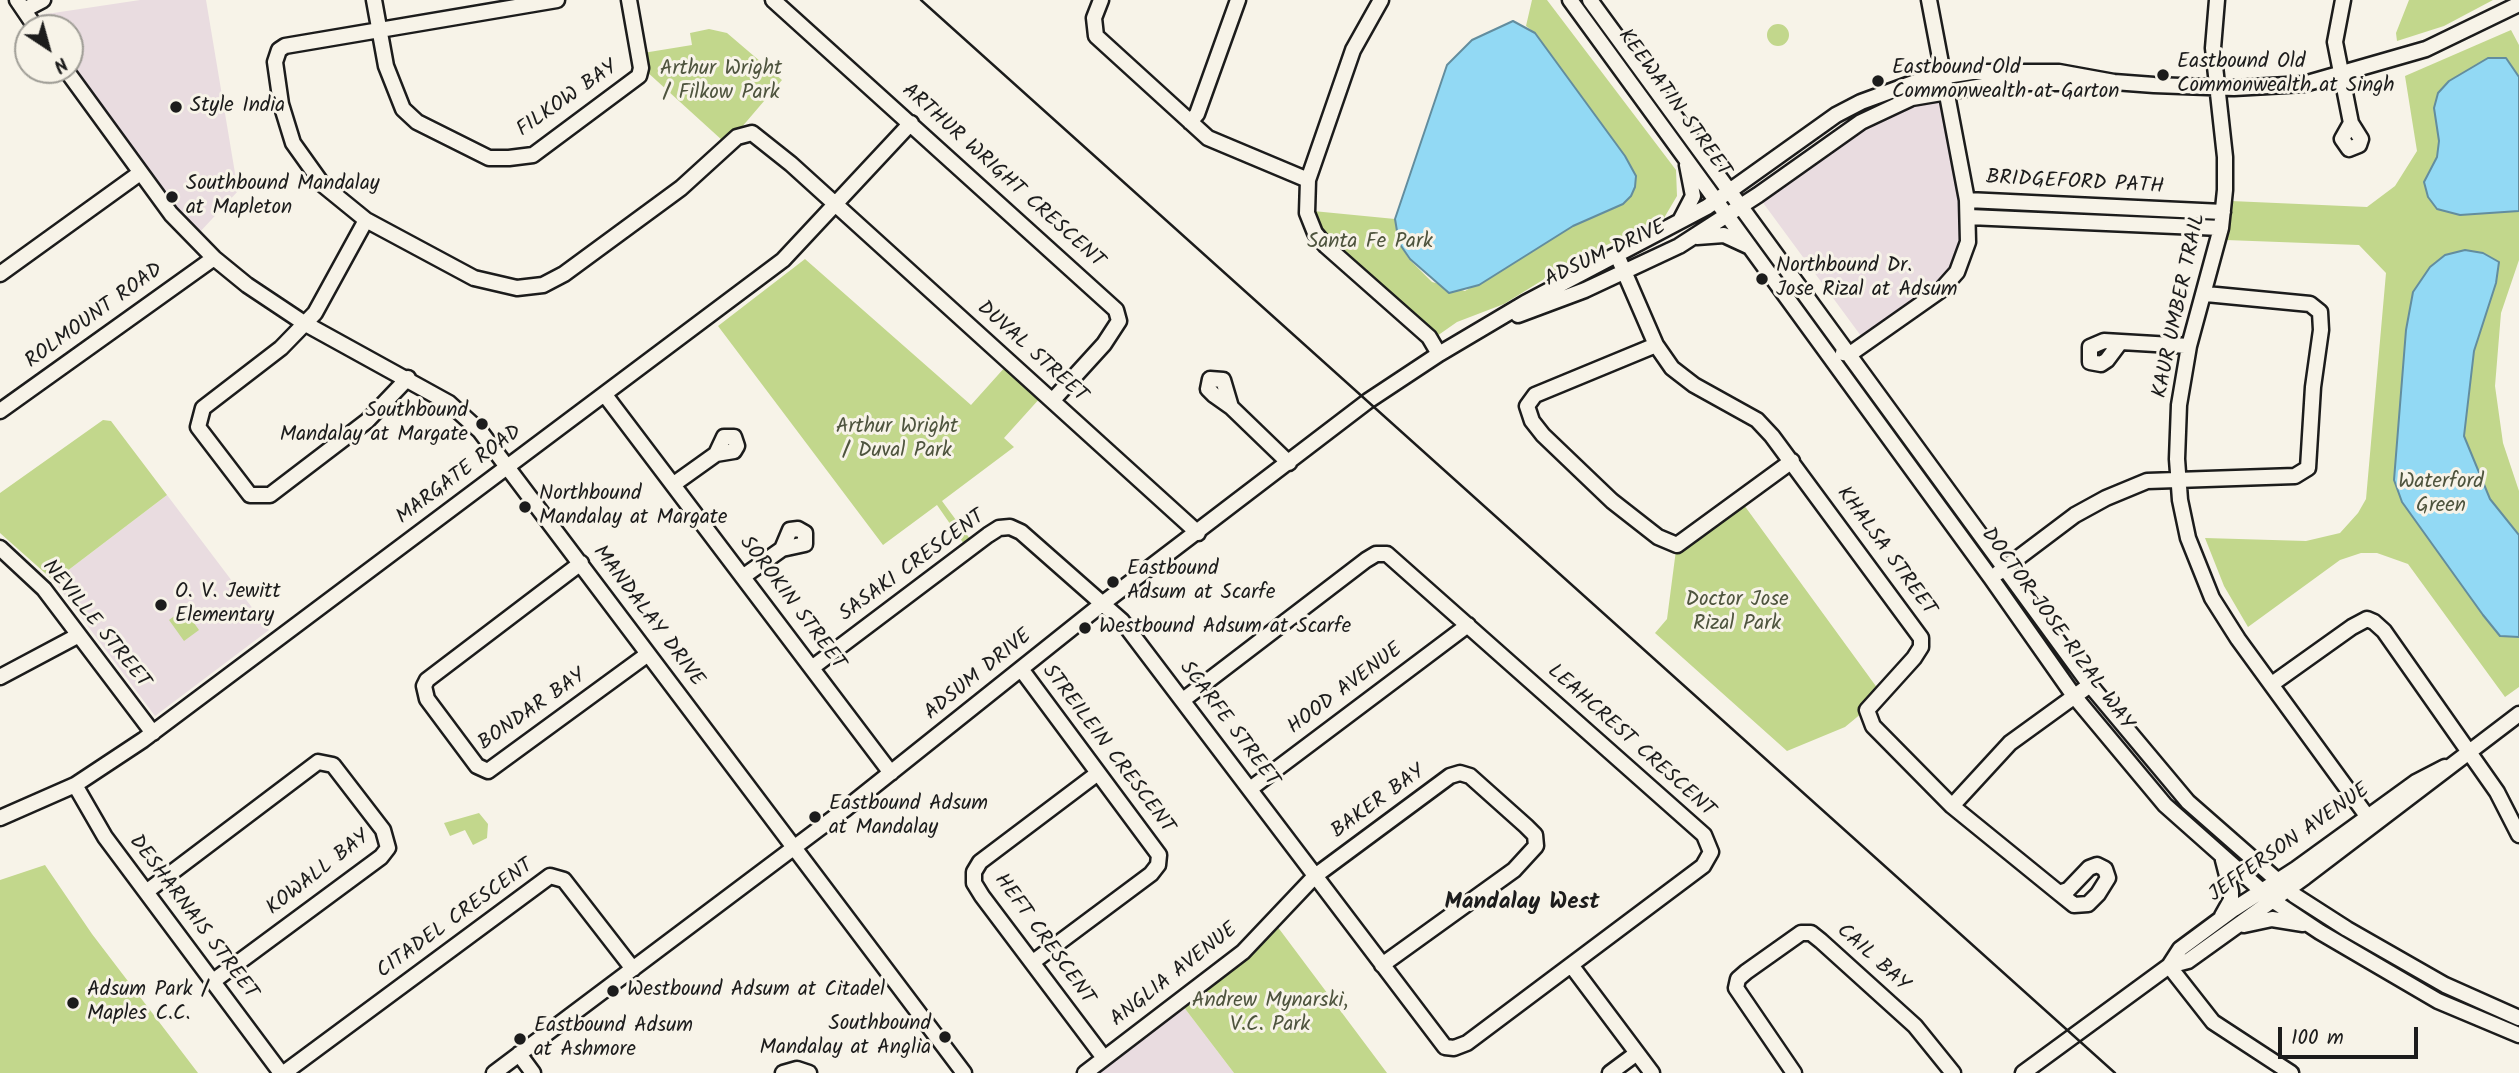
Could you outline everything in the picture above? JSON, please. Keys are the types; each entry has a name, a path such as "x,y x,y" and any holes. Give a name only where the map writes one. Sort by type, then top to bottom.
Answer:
{"street":[{"path":"20,5 43,0"},
{"name":"FILKOW BAY","path":"374,0 389,78 402,109 417,122 489,158 533,155 639,76 629,0"},
{"path":"557,0 285,46 279,50 275,62 281,104 293,142 323,185 366,220 488,283 517,288 543,285 564,274 681,188 737,137 752,133 835,206"},
{"name":"ARTHUR WRIGHT CRESCENT","path":"773,0 1116,310 1119,321 1104,344 1053,400"},
{"path":"1101,0 1094,18 1096,37 1190,122 1226,148 1308,180"},
{"path":"1190,122 1197,114 1238,0"},
{"path":"1381,0 1353,50 1308,180 1306,205 1315,233 1429,337 1439,354"},
{"name":"KEEWATIN STREET","path":"1570,0 1685,156 1723,195"},
{"name":"KEEWATIN STREET","path":"1590,0 1723,195"},
{"path":"1824,350 1850,354 1941,290 1957,272 1968,242 1967,200 1929,0"},
{"name":"KAUR UMBER TRAIL","path":"2217,0 2213,48 2225,157 2223,212 2206,294 2189,346 2179,405 2178,478 2188,538 2200,573 2229,625 2367,816"},
{"path":"2343,0 2335,42 2351,122"},
{"path":"1945,84 1972,72 2033,71 2087,75 2114,82 2218,87 2304,84 2426,49 2519,4"},
{"name":"MANDALAY DRIVE","path":"76,84 171,214 214,258 247,285 304,323 408,378 449,403 470,421 508,466 964,1073"},
{"name":"ADSUM DRIVE","path":"1497,323 1525,303 1677,225 1836,115 1909,85 1945,84"},
{"name":"ADSUM DRIVE","path":"494,1073 795,848 1102,604 1368,401 1439,354 1497,323 1625,272 1689,239 1728,215 1860,122 1945,84"},
{"name":"MARGATE ROAD","path":"0,818 75,785 153,733 791,254 911,123"},
{"path":"1677,225 1693,196 1685,156"},
{"path":"3,266 140,173"},
{"name":"DOCTOR JOSE RIZAL WAY","path":"1723,195 1741,206 2090,685 2188,802 2281,885 2347,929 2445,985 2519,1018"},
{"name":"DOCTOR JOSE RIZAL WAY","path":"1723,195 1728,215 2074,696 2165,805 2267,895 2311,926 2438,1001 2519,1035"},
{"name":"BRIDGEFORD PATH","path":"1967,200 2223,212"},
{"name":"DUVAL STREET","path":"835,206 1198,533"},
{"name":"BRIDGEFORD PATH","path":"1969,217 2221,228"},
{"path":"366,220 326,294 304,323 281,348 200,413 198,427 250,495 260,498 277,491 367,421 408,378"},
{"path":"1689,239 1724,235 1753,249"},
{"name":"KHALSA STREET","path":"1617,255 1656,345 1682,377 1757,420 1792,461 1921,638 1921,647 1914,658 1867,710 1868,719 1952,806 2059,893"},
{"name":"ROLMOUNT ROAD","path":"0,411 214,258"},
{"path":"1991,578 2075,515 2106,498 2147,481 2178,478 2295,477 2308,468 2311,459 2313,387 2322,321 2320,312 2310,304 2206,294"},
{"path":"2119,344 2189,346"},
{"path":"1656,345 1535,395 1527,406 1532,421 1543,435 1612,501 1658,537 1677,545 1792,461"},
{"name":"SOROKIN STREET","path":"605,394 891,773"},
{"path":"1231,407 1289,463"},
{"path":"674,484 716,454"},
{"name":"SASAKI CRESCENT","path":"813,667 999,528 1010,527 1021,532 1102,604"},
{"name":"NEVILLE STREET","path":"0,548 44,589 153,733"},
{"path":"744,576 782,549"},
{"name":"LEAHCREST CRESCENT","path":"1183,700 1377,554 1387,554 1709,842 1711,852 1703,866 1467,1043 1454,1048 1445,1047 1437,1040 1315,876"},
{"name":"BONDAR BAY","path":"581,563 427,680 424,686 426,699 477,765 488,771 649,654"},
{"name":"SCARFE STREET","path":"1102,604 1122,621 1315,876"},
{"path":"2272,684 2351,626 2367,620 2384,631 2497,792 2519,835"},
{"name":"HOOD AVENUE","path":"1250,789 1468,625"},
{"path":"0,677 79,635"},
{"name":"STREILEIN CRESCENT","path":"1021,669 1159,855 1158,865 1143,881 1033,962"},
{"path":"1952,806 2010,743 2090,685"},
{"name":"JEFFERSON AVENUE","path":"2281,885 2367,816 2416,782 2445,767 2519,714"},
{"name":"KOWALL BAY","path":"146,892 318,762 333,765 383,830 388,848 382,857 212,982"},
{"name":"JEFFERSON AVENUE","path":"2023,1073 2169,966 2180,950 2225,925 2423,790 2445,767"},
{"name":"HEFT CRESCENT","path":"1098,773 980,862 974,872 974,883 1104,1058"},
{"name":"BAKER BAY","path":"1315,876 1450,776 1460,773 1481,784 1535,835 1536,846 1524,862 1382,965"},
{"name":"DESHARNAIS STREET","path":"75,785 105,837 282,1073"},
{"path":"2223,858 2231,891 2225,925 2272,919 2311,926"},
{"name":"CITADEL CRESCENT","path":"282,1073 550,876 564,880 633,969"},
{"name":"ANGLIA AVENUE","path":"1085,1073 1243,952 1315,876"},
{"name":"CAIL BAY","path":"1794,1073 1736,988 1738,979 1746,972 1801,933 1811,933 1915,1026 1953,1073"},
{"path":"1571,965 1652,1073"},
{"path":"2169,966 2213,1022 2291,1073"},
{"path":"1610,1073 1637,1053"},
{"path":"519,1054 533,1073"},
{"path":"783,1073 797,1069 808,1073"}],"shaded area":[{"path":"140,0 206,0 238,191 199,233 155,181 84,81 84,14 47,14"},
{"path":"1943,100 1960,201 1962,240 1953,266 1934,285 1861,336 1761,200 1875,122 1909,108"},
{"name":"O. V. Jewitt Elementary","path":"167,495 269,630 155,716 54,581"},
{"path":"1183,1006 1234,1073 1094,1073"}],"green space":[{"name":"Santa Fe Park","path":"1532,0 1547,0 1676,170 1677,196 1664,218 1575,260 1504,304 1457,322 1437,336 1337,248 1321,231 1313,211 1395,219 1399,243 1409,259 1432,282 1465,291 1573,226 1623,204 1535,33 1526,26"},
{"path":"2409,0 2493,0 2444,26 2397,41 2396,33"},
{"path":"1778,24 1786,27 1789,35 1786,43 1778,46 1770,43 1767,35 1770,27"},
{"name":"Arthur Wright / Filkow Park","path":"709,29 727,33 782,80 741,128 723,141 646,71 643,53 692,45 690,33"},
{"name":"Waterford Green","path":"2511,30 2519,45 2519,260 2501,313 2495,386 2503,443 2519,491 2519,687 2505,697 2408,564 2377,553 2361,553 2340,560 2248,627 2224,586 2205,538 2306,541 2340,533 2358,513 2366,499 2386,273 2359,245 2226,240 2231,201 2367,207 2395,186 2417,151 2405,76"},
{"name":"Arthur Wright / Duval Park","path":"805,259 971,405 1006,366 1041,397 1004,438 1014,447 942,501 970,539 964,544 937,505 883,545 718,326"},
{"path":"103,420 111,421 167,495 54,581 0,533 0,493"},
{"name":"Doctor Jose Rizal Park","path":"1744,505 1878,689 1862,713 1845,727 1787,751 1655,633 1667,619 1676,550"},
{"path":"184,609 199,630 184,641 169,620"},
{"path":"479,813 488,824 487,838 473,845 465,830 450,836 444,823"},
{"name":"Adsum Park / Maples C.C.","path":"45,865 92,934 198,1073 0,1073 0,880"},
{"name":"Andrew Mynarski, V.C. Park","path":"1277,926 1387,1073 1234,1073 1183,1006 1230,971"}],"water":[{"path":"1513,21 1535,33 1625,156 1636,176 1635,187 1623,204 1573,226 1479,285 1449,293 1410,259 1399,243 1395,219 1447,65 1472,40"},
{"path":"2488,58 2506,58 2519,77 2519,211 2460,215 2437,209 2428,197 2424,182 2437,157 2439,141 2434,108 2438,93 2449,81"},
{"path":"2465,250 2483,253 2499,262 2496,283 2474,351 2464,436 2490,499 2519,535 2519,637 2500,636 2483,615 2402,502 2394,480 2406,330 2413,292 2430,267 2445,255"}],"railway":[{"path":"921,0 2115,1073"}],"place":[{"name":"Eastbound Old Commonwealth at Singh","path":"2163,75"},
{"name":"Eastbound Old Commonwealth at Garton","path":"1878,81"},
{"name":"Style India","path":"176,107"},
{"name":"Southbound Mandalay at Mapleton","path":"172,197"},
{"name":"Northbound Dr. Jose Rizal at Adsum","path":"1762,279"},
{"name":"Southbound Mandalay at Margate","path":"482,424"},
{"name":"Northbound Mandalay at Margate","path":"525,507"},
{"name":"Eastbound Adsum at Scarfe","path":"1113,582"},
{"name":"O. V. Jewitt Elementary","path":"161,605"},
{"name":"Westbound Adsum at Scarfe","path":"1085,628"},
{"name":"Eastbound Adsum at Mandalay","path":"815,817"},
{"name":"Westbound Adsum at Citadel","path":"613,991"},
{"name":"Adsum Park / Maples C.C.","path":"73,1003"},
{"name":"Southbound Mandalay at Anglia","path":"945,1037"},
{"name":"Eastbound Adsum at Ashmore","path":"520,1039"}],"district":[{"name":"Mandalay West","path":"1522,904"}]}
